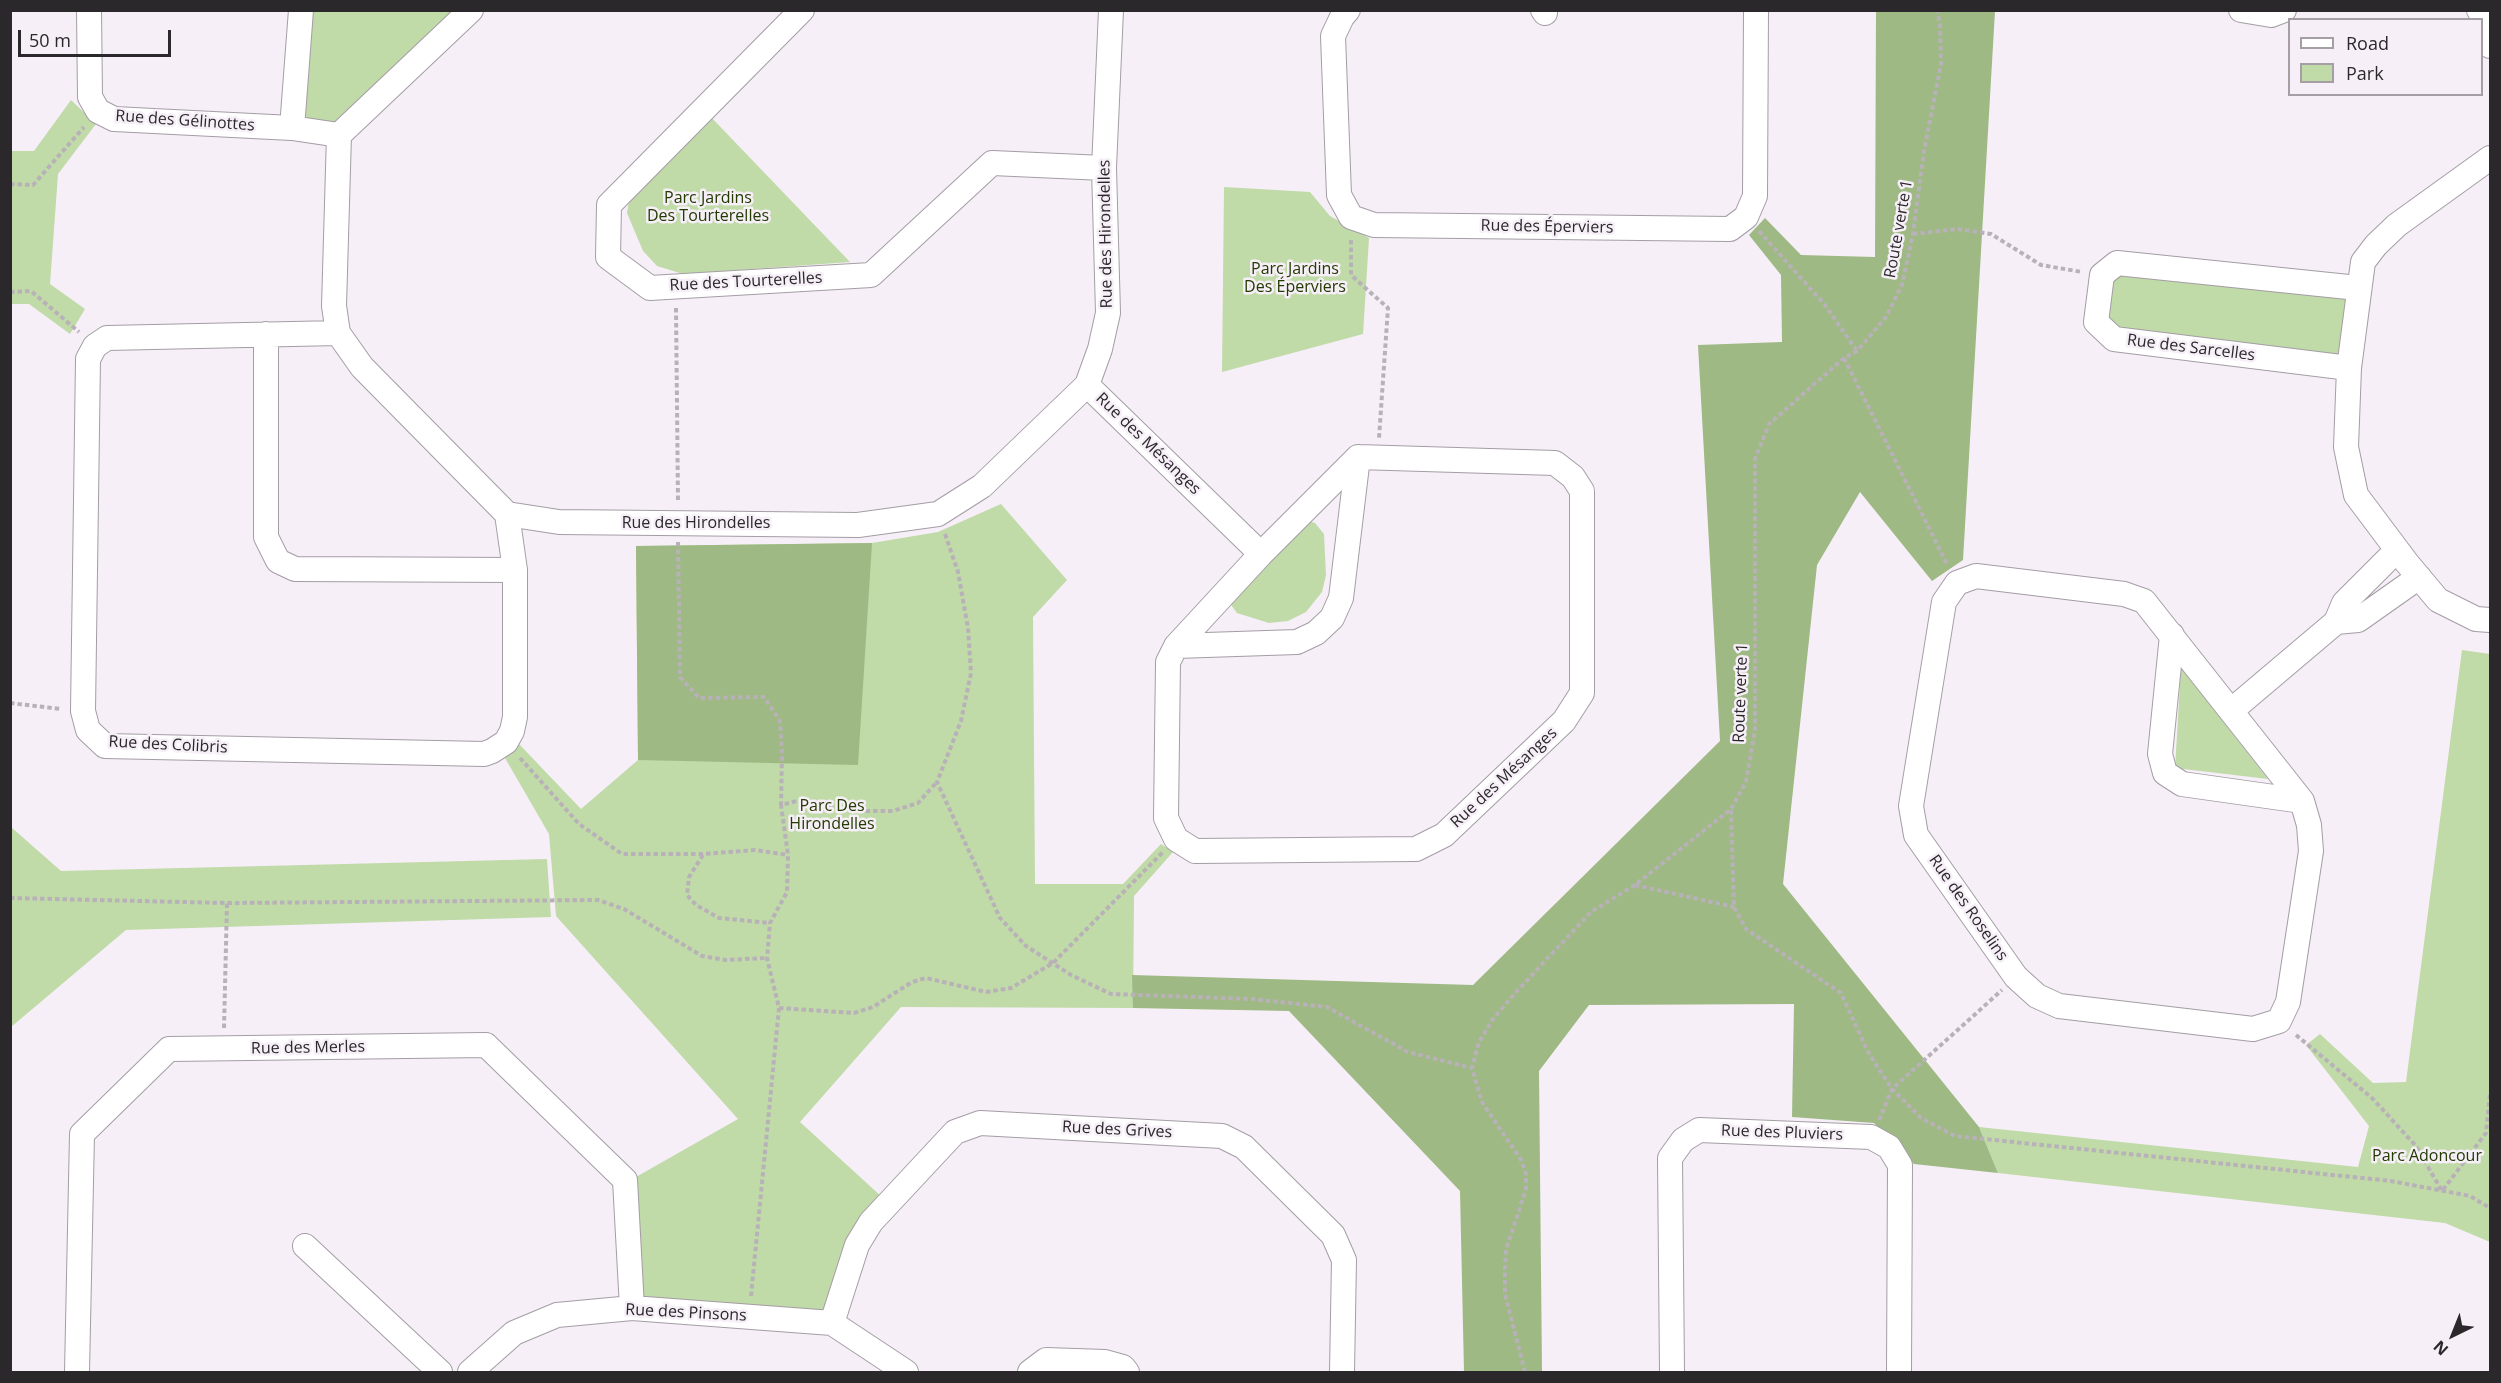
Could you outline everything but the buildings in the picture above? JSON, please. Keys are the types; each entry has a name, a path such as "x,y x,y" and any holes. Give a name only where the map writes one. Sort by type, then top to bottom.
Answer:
{"street":[{"name":"Rue des Gélinottes","path":"89,10 90,97 98,111 114,119 292,128 339,135"},
{"path":"292,128 301,10"},
{"path":"471,10 339,135 334,306 338,333 362,367 507,514 515,570 515,717 512,731 506,742"},
{"name":"Rue des Hirondelles","path":"507,514 559,522 858,525 938,514 982,486 1087,385 1101,349 1108,313 1104,168 1111,10"},
{"path":"1348,10 1333,36 1338,195 1351,217"},
{"path":"1746,217 1755,196 1756,10"},
{"path":"2241,10 2271,15 2284,10"},
{"name":"Rue des Tourterelles","path":"787,15 609,206 608,257 650,288 871,275 992,163 1104,168"},
{"path":"2485,16 2490,46"},
{"path":"2490,158 2397,225 2376,245 2363,262 2349,368 2346,447 2356,495 2419,578 2438,600 2476,619 2490,620"},
{"name":"Rue des Éperviers","path":"1351,217 1374,225 1730,229 1746,217"},
{"path":"2102,274 2118,263 2358,288"},
{"name":"Rue des Sarcelles","path":"2102,274 2096,322 2114,339 2349,368"},
{"path":"95,346 108,338 338,333"},
{"path":"266,334 266,537 278,561 295,569 515,570"},
{"name":"Rue des Colibris","path":"95,346 88,359 83,711 88,730 105,746 484,754 506,742"},
{"name":"Rue des Mésanges","path":"1087,385 1261,555"},
{"path":"1176,839 1166,818 1168,662 1176,646 1261,555 1368,457"},
{"path":"1176,646 1298,642 1316,633 1332,618 1341,598 1368,457"},
{"name":"Rue des Mésanges","path":"1176,839 1195,851 1416,849 1444,834 1564,721 1582,693 1582,491 1573,477 1555,463 1368,457"},
{"path":"2232,710 2336,622 2344,603 2397,550"},
{"path":"1957,583 1976,576 2124,594 2144,601 2302,801 2311,851 2288,1002 2279,1021"},
{"path":"2336,622 2358,620 2419,578"},
{"name":"Rue des Roselins","path":"1957,583 1944,602 1911,806 1916,835 2016,977 2037,996 2059,1006 2253,1029 2279,1021"},
{"path":"2172,635 2160,754 2165,773 2182,784 2302,801"},
{"name":"Rue des Merles","path":"77,1372 81,1134 169,1050 486,1045 625,1180 632,1308"},
{"name":"Rue des Grives","path":"832,1323 857,1245 871,1222 955,1132 981,1123 1222,1136 1244,1147 1333,1235 1344,1260 1342,1372"},
{"name":"Rue des Pluviers","path":"1672,1372 1670,1158 1683,1140 1699,1130 1871,1137"},
{"path":"1871,1137 1889,1147 1900,1165 1899,1372"},
{"path":"304,1246 440,1372"},
{"name":"Rue des Pinsons","path":"470,1372 514,1333 557,1315 632,1308 832,1323 906,1372"},
{"path":"1030,1372 1046,1360 1105,1362 1123,1367 1127,1372"}],"path":[{"name":"Route verte 1","path":"1472,1068 1479,1042 1493,1019 1591,912 1635,885 1731,809 1746,782 1755,730 1755,459 1769,424 1844,358 1857,351 1886,317 1902,285 1913,234 1924,151 1941,64 1940,25 1937,10"},
{"path":"10,184 33,185 98,111"},
{"path":"1351,217 1351,276 1388,308 1368,457"},
{"path":"1746,217 1825,305 1857,351"},
{"path":"1913,234 1958,229 1991,234 2041,266 2102,274"},
{"path":"676,286 680,677 699,698 764,697 780,721 781,805 788,855 788,892 770,923 767,958 779,1008 749,1317"},
{"path":"10,292 31,291 95,346"},
{"path":"1844,358 1957,583"},
{"path":"781,805 801,800 858,811 893,811 918,803 937,782 961,721 971,674 968,628 958,572 938,514"},
{"path":"10,703 83,711"},
{"path":"506,742 579,824 622,855 703,854 755,850 788,855"},
{"path":"937,782 1000,918 1026,946 1071,975 1111,994 1252,999 1327,1007 1408,1052 1472,1068 1482,1102 1521,1160 1526,1174 1526,1189 1506,1250 1504,1270 1504,1294 1524,1372"},
{"path":"1731,809 1734,907 1746,929 1841,993 1868,1052 1892,1089 1921,1118 1955,1136 2391,1180 2470,1196 2490,1208"},
{"path":"779,1008 854,1012 873,1007 912,982 926,978 986,992 1011,987 1053,963 1176,839"},
{"path":"703,854 689,877 687,895 696,905 719,918 770,923"},
{"path":"1635,885 1734,907"},
{"path":"10,898 227,903 598,900 624,909 702,956 726,960 767,958"},
{"path":"224,1049 227,903"},
{"path":"1871,1137 1892,1089 2016,977"},
{"path":"2279,1021 2372,1098 2416,1146 2442,1191"},
{"path":"2442,1191 2486,1133 2490,1095"}],"green space":[{"path":"301,11 471,11 339,135 292,128"},
{"path":"1876,11 1995,11 1963,560 1932,581 1860,492 1817,565 1783,884 1979,1127 1998,1173 1914,1164 1874,1123 1792,1117 1794,1004 1589,1005 1539,1071 1542,1372 1464,1372 1460,1191 1289,1011 1133,1008 1132,975 1473,985 1720,741 1698,345 1782,342 1781,275 1749,235 1765,218 1801,255 1875,257"},
{"path":"71,100 96,124 58,174 50,284 85,309 70,334 29,304 11,304 11,151 34,151"},
{"name":"Parc Jardins Des Tourterelles","path":"708,114 850,262 683,274 657,266 643,251 627,213 630,195"},
{"name":"Parc Jardins Des Éperviers","path":"1224,187 1310,192 1330,216 1369,238 1363,334 1222,372"},
{"path":"2117,263 2358,288 2349,368 2114,339 2096,322"},
{"name":"Parc Des Hirondelles","path":"1001,504 1067,580 1033,617 1035,884 1123,884 1161,844 1173,852 1134,896 1133,1008 901,1007 800,1122 883,1198 851,1231 827,1318 636,1304 629,1181 738,1119 556,916 549,834 505,758 519,744 581,809 638,760 636,546 872,543 938,532"},
{"path":"1302,519 1315,523 1324,534 1326,575 1322,592 1306,612 1288,621 1269,623 1237,613 1229,602"},
{"path":"872,543 858,765 638,760 636,546"},
{"name":"Parc Adoncour","path":"2462,650 2490,654 2490,1242 2445,1223 1998,1173 1979,1127 2358,1167 2369,1126 2306,1045 2320,1034 2373,1083 2406,1082"},
{"path":"2181,668 2268,779 2175,768"},
{"path":"11,827 61,871 547,859 551,917 126,930 11,1027"}]}
